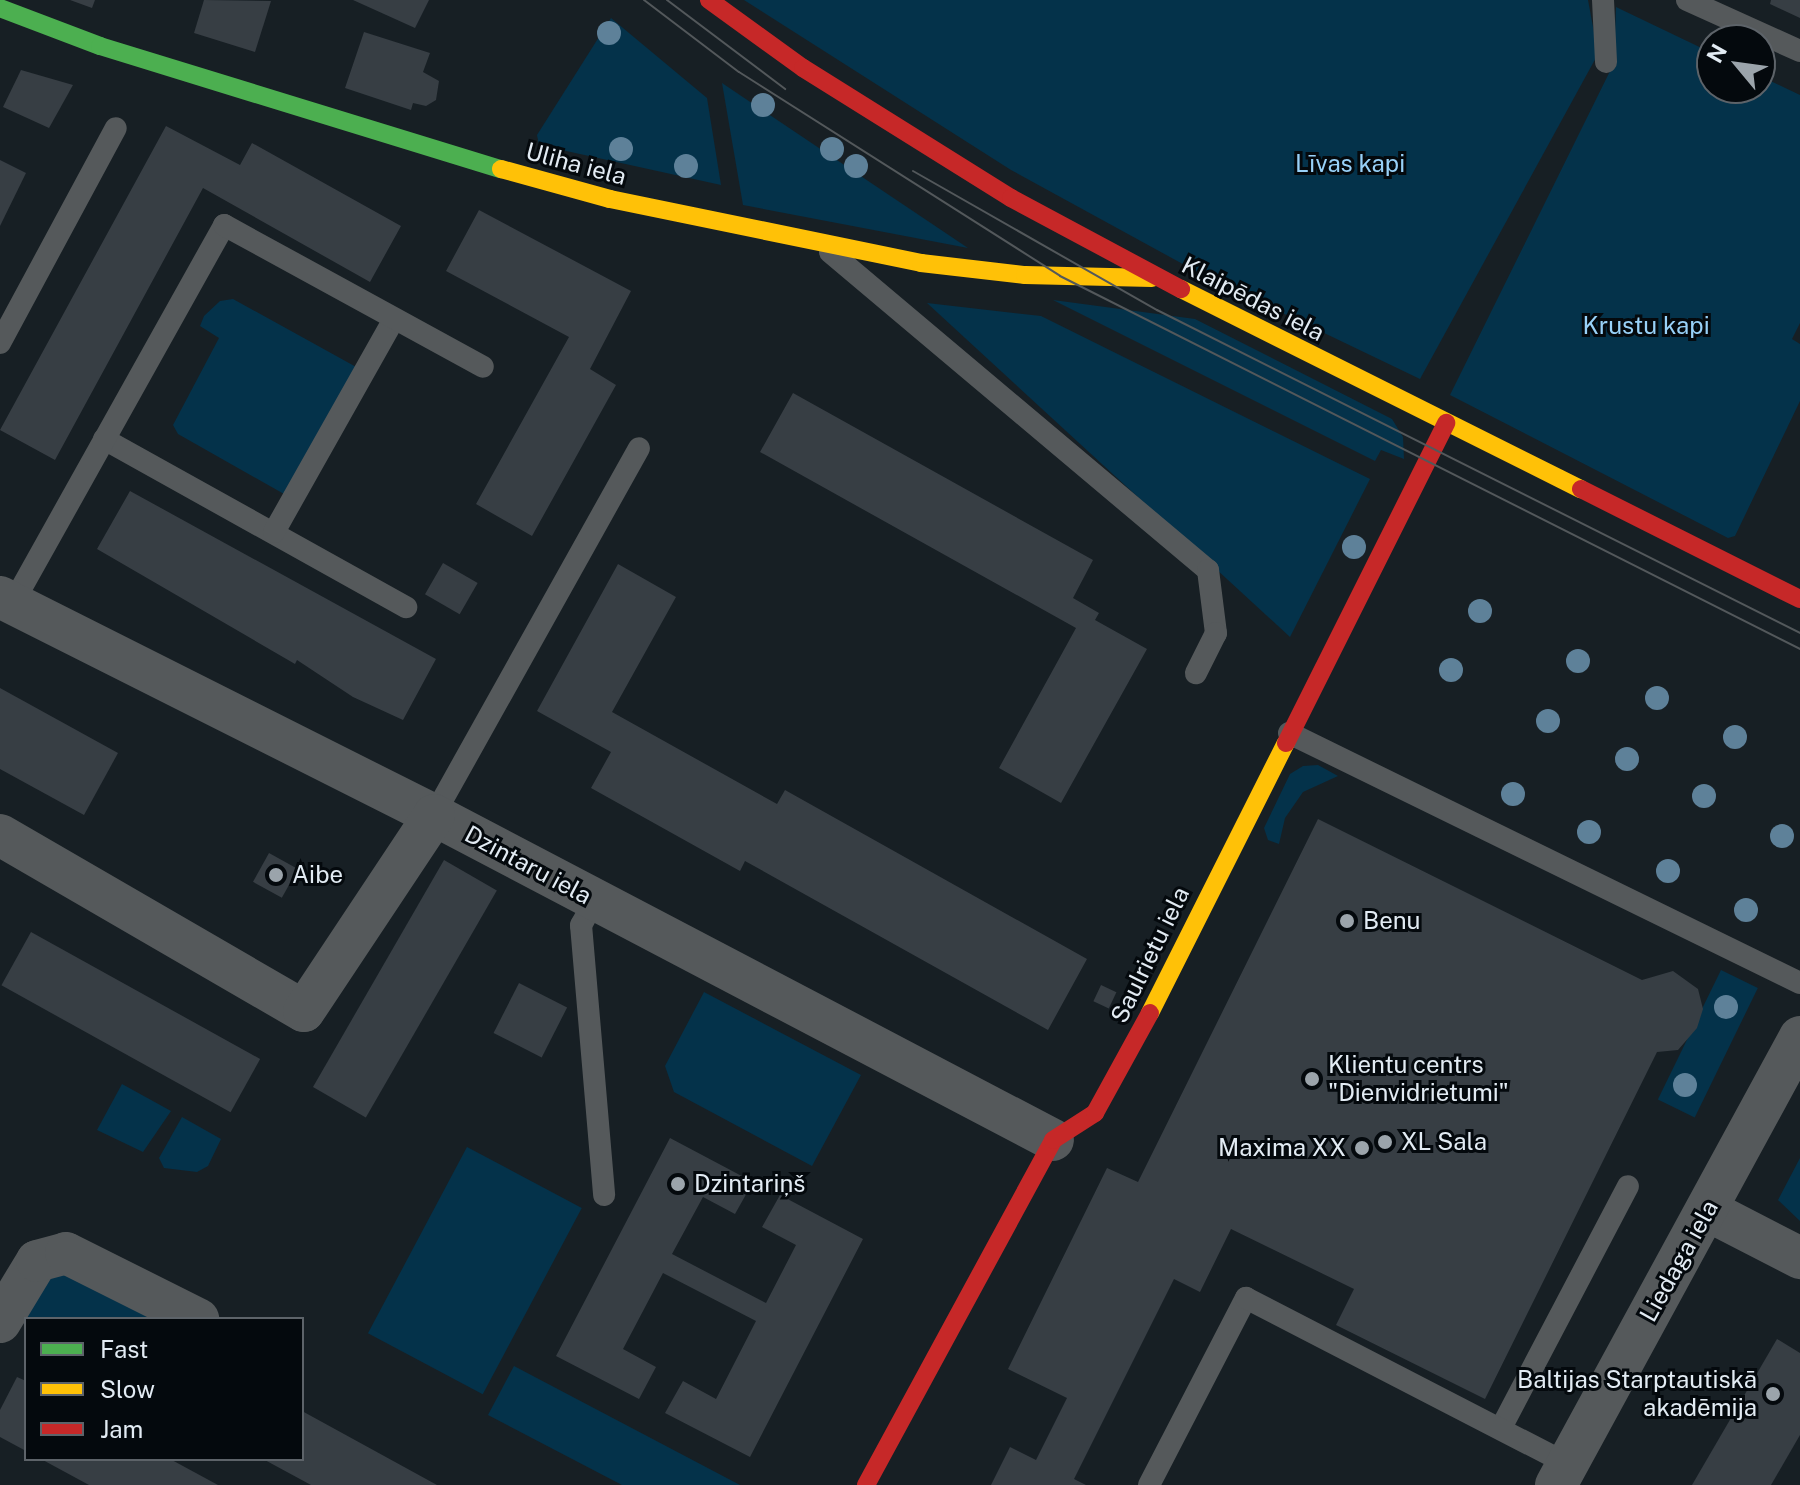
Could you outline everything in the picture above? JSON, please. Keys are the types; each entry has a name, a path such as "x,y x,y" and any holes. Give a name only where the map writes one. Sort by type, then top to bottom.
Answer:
{"main road":[{"name":"Klaipēdas iela","path":"709,0 803,68 998,190 1159,278 1446,423 1797,591"},
{"name":"Uliha iela","path":"0,8 100,46 429,150 610,199 921,263 1025,275 1159,278"},
{"name":"Saulrietu iela","path":"866,1485 1053,1140 1095,1113 1123,1067 1446,423"}],"street":[{"name":"Dzintaru iela","path":"7,600 434,815 1053,1140"},
{"path":"0,835 304,1011 434,815"},
{"name":"Liedaga iela","path":"1562,1474 1800,1037"},
{"path":"1707,1210 1800,1258"},
{"path":"0,1322 37,1261 66,1253 194,1317"}],"lane":[{"path":"1603,0 1606,62"},
{"path":"1687,0 1800,51"},
{"path":"0,343 116,128"},
{"path":"7,600 104,439 224,225 483,367"},
{"path":"820,243 1208,570 1216,633 1196,673"},
{"path":"274,532 394,319"},
{"path":"104,439 406,607"},
{"path":"434,815 639,448"},
{"path":"1289,733 1800,983"},
{"path":"595,900 581,925 604,1195"},
{"path":"1501,1428 1628,1186"},
{"path":"1149,1485 1246,1298 1501,1428 1562,1474"}],"green space":[{"name":"Līvas kapi","path":"744,0 1588,0 1598,54 1420,379 1201,274 1011,170"},
{"name":"Krustu kapi","path":"1616,7 1696,45 1696,104 1776,104 1776,84 1800,95 1800,323 1792,339 1800,344 1800,401 1735,536 1728,538 1450,395 1614,63"},
{"path":"611,18 707,98 721,185 539,145 537,135"},
{"path":"722,83 968,248 743,205"},
{"path":"233,299 358,368 284,494 178,434 173,425 219,338 200,326 204,316 220,301"},
{"path":"1053,300 1195,319 1392,419 1403,437 1404,459 1381,450 1375,461"},
{"path":"927,303 1041,316 1370,479 1290,637"},
{"path":"1318,765 1338,776 1303,792 1285,818 1279,844 1268,840 1264,828 1290,774 1303,766"},
{"path":"1721,970 1758,988 1695,1117 1658,1099"},
{"path":"704,992 861,1075 812,1166 674,1092 665,1066"},
{"path":"122,1084 171,1111 143,1152 97,1130"},
{"path":"182,1117 221,1139 208,1166 197,1172 164,1168 159,1158"},
{"path":"467,1147 582,1208 483,1394 368,1333"},
{"path":"1800,1158 1800,1221 1778,1200"},
{"path":"70,1266 164,1317 24,1317 24,1320 15,1315 33,1278"},
{"path":"514,1366 740,1485 622,1485 488,1415"}],"building":[{"path":"70,0 95,0 92,8"},
{"path":"204,0 271,1 255,52 194,33"},
{"path":"353,0 429,0 415,28"},
{"path":"1771,0 1800,0 1800,18 1770,4"},
{"path":"364,32 430,53 423,72 439,81 436,100 426,106 413,103 411,110 345,88"},
{"path":"21,70 73,85 49,128 3,107"},
{"path":"166,126 240,165 252,143 401,226 370,282 203,188 55,460 0,430"},
{"path":"0,160 26,173 0,226"},
{"path":"479,210 631,291 590,369 616,385 532,536 476,504 569,337 446,271"},
{"path":"793,393 1093,560 1073,598 1099,613 1095,620 1147,649 1061,803 999,768 1076,628 760,452"},
{"path":"130,491 436,659 403,720 353,697 297,660 295,664 97,549"},
{"path":"443,563 478,583 460,614 425,594"},
{"path":"618,564 676,597 612,712 777,804 785,790 1087,959 1048,1030 745,861 740,871 591,788 611,752 537,711"},
{"path":"0,688 118,753 84,815 0,769"},
{"name":"XL Sala","path":"1318,819 1642,980 1673,971 1698,989 1703,1009 1697,1028 1678,1050 1657,1052 1485,1399 1336,1325 1354,1289 1231,1229 1200,1292 1174,1279 1074,1479 1086,1485 991,1485 1010,1447 1036,1460 1067,1398 1008,1369 1107,1168 1138,1182"},
{"name":"Aibe","path":"269,853 298,869 282,898 253,882"},
{"path":"444,860 497,890 366,1117 313,1087"},
{"path":"31,932 260,1059 231,1112 1,985"},
{"path":"519,983 567,1008 542,1057 494,1033"},
{"path":"1101,985 1116,992 1109,1008 1093,1001"},
{"path":"670,1138 753,1182 735,1214 703,1197 672,1254 766,1303 796,1245 762,1227 780,1195 863,1239 750,1457 665,1413 683,1381 716,1399 756,1321 663,1273 623,1349 656,1367 639,1399 556,1356"},
{"name":"Baltijas Starptautiskā akadēmija","path":"1777,1339 1800,1353 1800,1435 1771,1485 1692,1485"},
{"path":"17,1377 24,1380 24,1450 0,1437 0,1410"},
{"path":"304,1412 437,1485 311,1485 267,1461 304,1461"},
{"path":"45,1461 174,1461 218,1485 89,1485"}],"tram line":[{"path":"644,0 739,72 1060,276 1800,649"},
{"path":"667,0 785,89"},
{"path":"913,171 1157,310 1800,633"}],"traffic: fast":[{"path":"0,8 100,46 501,169"}],"traffic: slow":[{"path":"501,169 610,199 921,263 1025,275 1152,278"},
{"path":"1181,289 1581,489"},
{"path":"1150,1013 1286,743"}],"traffic: jam":[{"path":"709,0 803,68 1011,198 1181,289"},
{"path":"1286,743 1446,423"},
{"path":"1581,489 1800,599"},
{"path":"866,1485 1053,1140 1095,1113 1150,1013"}],"place":[{"name":"Aibe","path":"276,875"},
{"name":"Benu","path":"1347,921"},
{"name":"Klientu centrs \"Dienvidrietumi\"","path":"1312,1079"},
{"name":"XL Sala","path":"1385,1142"},
{"name":"Maxima XX","path":"1362,1148"},
{"name":"Dzintariņš","path":"678,1184"},
{"name":"Baltijas Starptautiskā akadēmija","path":"1773,1394"}]}
